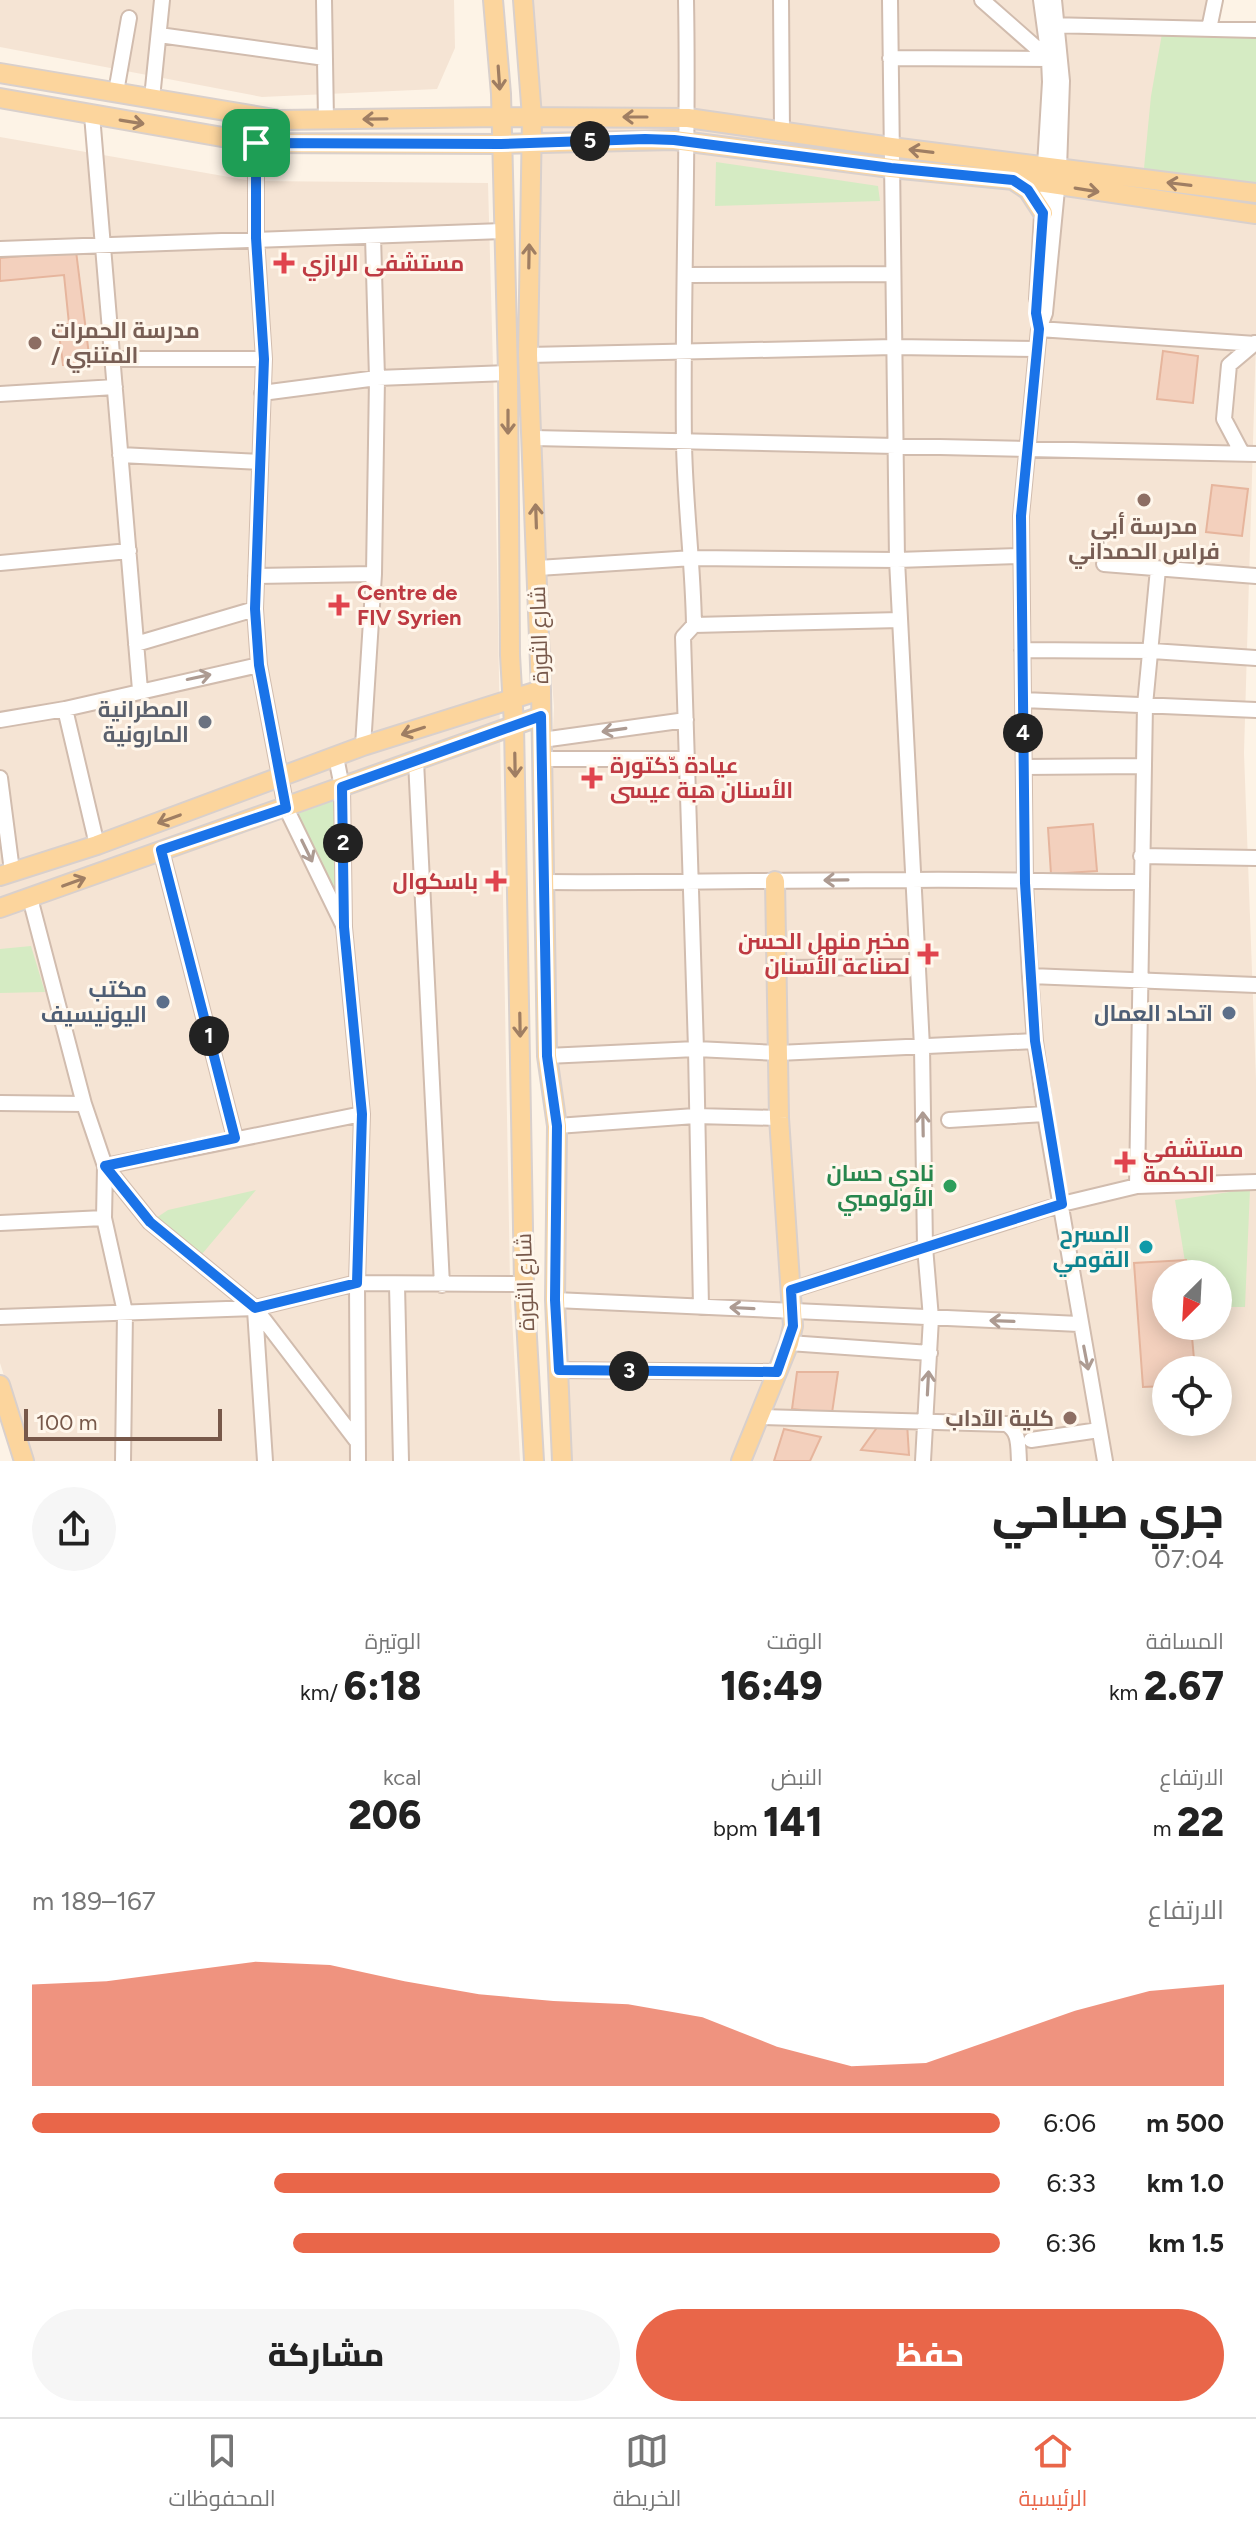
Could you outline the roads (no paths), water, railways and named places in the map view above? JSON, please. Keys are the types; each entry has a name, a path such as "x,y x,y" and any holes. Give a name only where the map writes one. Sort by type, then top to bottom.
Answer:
{"main road":[{"name":"شارع الثورة","path":"493,0 501,117 508,373 510,655 514,725 524,1284 534,1461"},
{"name":"شارع الثورة","path":"523,0 533,144 528,355 538,568 547,1056 557,1126 555,1300 562,1461"},
{"path":"0,73 280,120 688,118 891,147 1256,214"},
{"path":"0,98 256,143 533,144 645,139 1013,180 1052,176 1256,193"},
{"path":"1013,180 1028,190 1043,213"},
{"path":"1218,209 1220,189"},
{"path":"6,873 97,845 363,746 541,690"},
{"path":"0,908 541,716"},
{"path":"741,1461 789,1343 793,1311 779,1118 775,881"},
{"path":"0,1385 24,1461"}],"street":[{"path":"152,98 162,0"},
{"path":"324,0 326,120"},
{"path":"686,0 688,142 684,441 693,558 694,625 683,637 701,1307"},
{"path":"781,0 782,131"},
{"path":"890,0 897,560 922,1047 925,1247 931,1318 923,1461"},
{"path":"982,0 1049,59"},
{"path":"1041,0 1051,25 1062,81 1052,176 1045,313 1039,329 1027,449 1021,556 1025,883 1035,1041 1045,1114 1105,1461"},
{"path":"1039,329 1036,313 1043,213 1052,176 1049,59 1054,0"},
{"path":"1209,29 1215,0"},
{"path":"116,92 129,18"},
{"path":"1051,25 1256,30"},
{"path":"159,35 325,58"},
{"path":"890,58 1049,59"},
{"path":"92,115 140,690"},
{"path":"256,143 256,238 264,359 255,609 259,665 286,808 344,927"},
{"path":"0,249 503,231"},
{"path":"363,746 374,574 377,378 373,236"},
{"path":"687,275 893,274"},
{"path":"1039,329 1256,344"},
{"path":"1249,454 1224,419 1229,365 1256,344"},
{"path":"528,355 894,347 1037,349"},
{"path":"113,359 264,359"},
{"path":"262,393 377,378 508,373"},
{"path":"0,394 115,387"},
{"path":"533,438 1249,454"},
{"path":"120,455 260,462"},
{"path":"0,563 129,551"},
{"path":"538,568 693,558 897,560 1021,556"},
{"path":"1104,564 1256,576"},
{"path":"1137,1186 1145,705 1158,569"},
{"path":"256,576 374,574"},
{"path":"136,644 255,609"},
{"path":"694,625 900,620"},
{"path":"1022,650 1152,651 1256,658"},
{"path":"0,720 65,709 259,665"},
{"path":"1023,700 1256,710"},
{"path":"65,709 97,845"},
{"path":"542,740 686,720"},
{"path":"336,757 342,787 344,927 362,1114 357,1283 358,1461"},
{"path":"542,759 687,759"},
{"path":"416,761 442,1285"},
{"path":"1024,767 1144,766"},
{"path":"0,778 6,873"},
{"path":"161,850 235,1138"},
{"path":"1141,856 1256,858"},
{"path":"546,882 1140,882"},
{"path":"30,898 84,1104 105,1166 104,1218 125,1312 123,1461"},
{"path":"776,968 918,967"},
{"path":"1030,976 1256,985"},
{"path":"547,1056 696,1049 778,1053 1035,1041"},
{"path":"0,1103 84,1104"},
{"path":"105,1166 362,1114"},
{"path":"949,1120 1045,1114"},
{"path":"557,1126 695,1116 779,1118"},
{"path":"105,1166 150,1222 255,1308 357,1441"},
{"path":"791,1290 1062,1204 1137,1186 1256,1182"},
{"path":"0,1223 104,1218"},
{"path":"0,1317 255,1308 357,1283 524,1284"},
{"path":"397,1285 401,1461"},
{"path":"555,1300 1079,1324"},
{"path":"255,1308 265,1461"},
{"path":"789,1343 930,1353"},
{"path":"559,1370 777,1372"},
{"path":"759,1417 1009,1425 1017,1435 1019,1461"},
{"path":"1031,1440 1099,1430"}],"place":[{"name":"مستشفى الرازي","path":"284,263"},
{"name":"مدرسة الحمرات / المتنبي","path":"35,343"},
{"name":"مدرسة أبي فراس الحمداني","path":"1144,500"},
{"name":"Centre de FIV Syrien","path":"339,605"},
{"name":"المطرانية المارونية","path":"205,722"},
{"name":"عيادة دّكتورة الأسنان هبة عيسى","path":"592,778"},
{"name":"باسكوال","path":"496,881"},
{"name":"مخبر منهل الحسن لصناعة الأسنان","path":"928,954"},
{"name":"مكتب اليونيسيف","path":"163,1002"},
{"name":"اتحاد العمال","path":"1229,1013"},
{"name":"مستشفى الحكمة","path":"1125,1162"},
{"name":"نادي حسان الأولومبي","path":"950,1186"},
{"name":"المسرح القومي","path":"1146,1247"},
{"name":"كلية الآداب","path":"1070,1418"}]}
